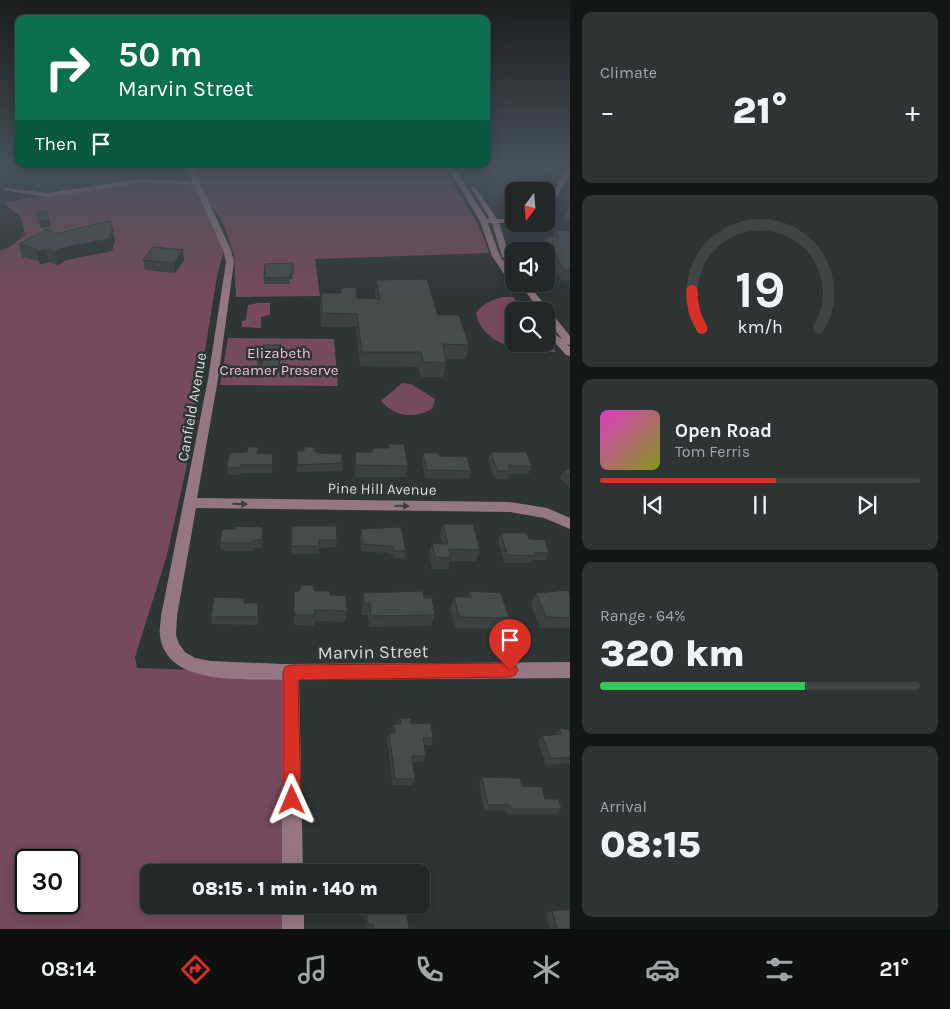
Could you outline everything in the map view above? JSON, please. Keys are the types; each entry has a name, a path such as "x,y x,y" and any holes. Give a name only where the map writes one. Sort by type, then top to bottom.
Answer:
{"street":[{"name":"Canfield Avenue","path":"179,657 172,648 168,635 168,616 191,503 213,379 230,262 210,209"},
{"path":"477,209 484,221 496,256 505,270"},
{"path":"487,209 495,221 505,256"},
{"path":"484,221 505,221"},
{"path":"530,292 538,302"},
{"path":"555,323 570,342"},
{"path":"555,336 570,353"},
{"name":"Pine Hill Avenue","path":"191,503 510,507 547,513 570,524"},
{"name":"Marvin Street","path":"179,657 192,665 211,669 290,672 570,670"},
{"path":"290,672 293,864"},
{"path":"293,914 293,929"}],"green space":[{"path":"11,209 206,209 224,250 217,276 186,469 167,555 135,657 137,668 283,673 285,864 140,864 140,914 285,914 286,929 0,929 0,251 14,244 25,235 21,217"},
{"path":"214,209 468,209 480,229 489,253 315,259 320,296 236,297 234,255 223,222"},
{"path":"502,297 513,297 517,302 505,302 505,345 487,334 480,324 476,313 491,301"},
{"path":"270,303 270,315 261,317 261,328 242,327 242,321 246,320 248,305"},
{"name":"Elizabeth Creamer Preserve","path":"228,338 334,339 338,386 220,385"},
{"path":"402,383 411,384 435,399 432,409 418,414 405,415 386,406 381,401"}],"building":[{"path":"568,209 570,209 570,219 562,220"},
{"path":"46,211 49,220 39,221 37,212"},
{"path":"109,221 113,228 109,239 62,248 55,252 36,251 36,249 19,244 47,229 55,234"},
{"path":"555,230 570,231 570,271 564,270 555,255 555,242 546,242 544,237 559,237"},
{"path":"153,247 183,250 174,263 143,260"},
{"path":"293,263 293,273 290,273 290,277 264,278 265,264"},
{"path":"427,279 438,315 459,315 469,345 443,344 446,363 423,362 421,352 362,352 357,314 322,313 321,293 341,293 340,288 356,287 357,298 380,299 376,280"},
{"path":"263,345 281,345 279,367 262,367 262,360 257,360 258,350 263,350"},
{"path":"388,444 404,444 408,466 356,465 355,452 372,452 373,448 389,448"},
{"path":"248,447 258,447 257,453 273,454 272,465 240,465 240,468 227,467 229,453 247,452"},
{"path":"304,447 315,447 315,451 319,453 342,454 342,463 298,465 297,451 304,451"},
{"path":"491,452 526,452 532,466 509,466 510,471 497,471"},
{"path":"423,453 467,457 471,471 427,470"},
{"path":"570,468 570,477 564,471"},
{"path":"443,524 473,524 480,550 449,549 451,558 435,557 432,543 448,544"},
{"path":"235,526 263,527 262,540 253,540 253,543 220,543 222,529 235,529"},
{"path":"292,526 336,526 337,540 319,540 319,546 291,546"},
{"path":"401,527 406,551 394,551 394,547 388,546 362,544 361,529"},
{"path":"501,533 527,533 529,539 545,540 549,553 534,553 535,556 507,555"},
{"path":"301,585 312,585 315,591 330,591 330,595 346,596 347,611 315,610 315,615 294,615 294,591 299,591"},
{"path":"568,590 570,595 570,618 546,617 536,593"},
{"path":"423,591 424,598 432,598 435,615 371,616 370,604 364,604 363,593"},
{"path":"470,591 501,593 509,618 459,617 454,597 471,597"},
{"path":"214,597 244,598 244,603 258,603 258,617 211,617"},
{"path":"400,718 411,718 411,724 431,723 433,738 423,738 426,756 412,756 415,779 395,779 389,733 395,733 394,724 401,724"},
{"path":"559,729 570,729 570,757 551,759 542,736 561,734"},
{"path":"482,777 520,778 522,786 542,787 545,799 558,799 562,809 511,809 510,805 488,805"},
{"path":"552,910 570,910 570,929 557,929"},
{"path":"367,914 407,914 409,929 374,929 373,924 368,925"}],"route":[{"path":"292,800 290,672 510,670"}]}
